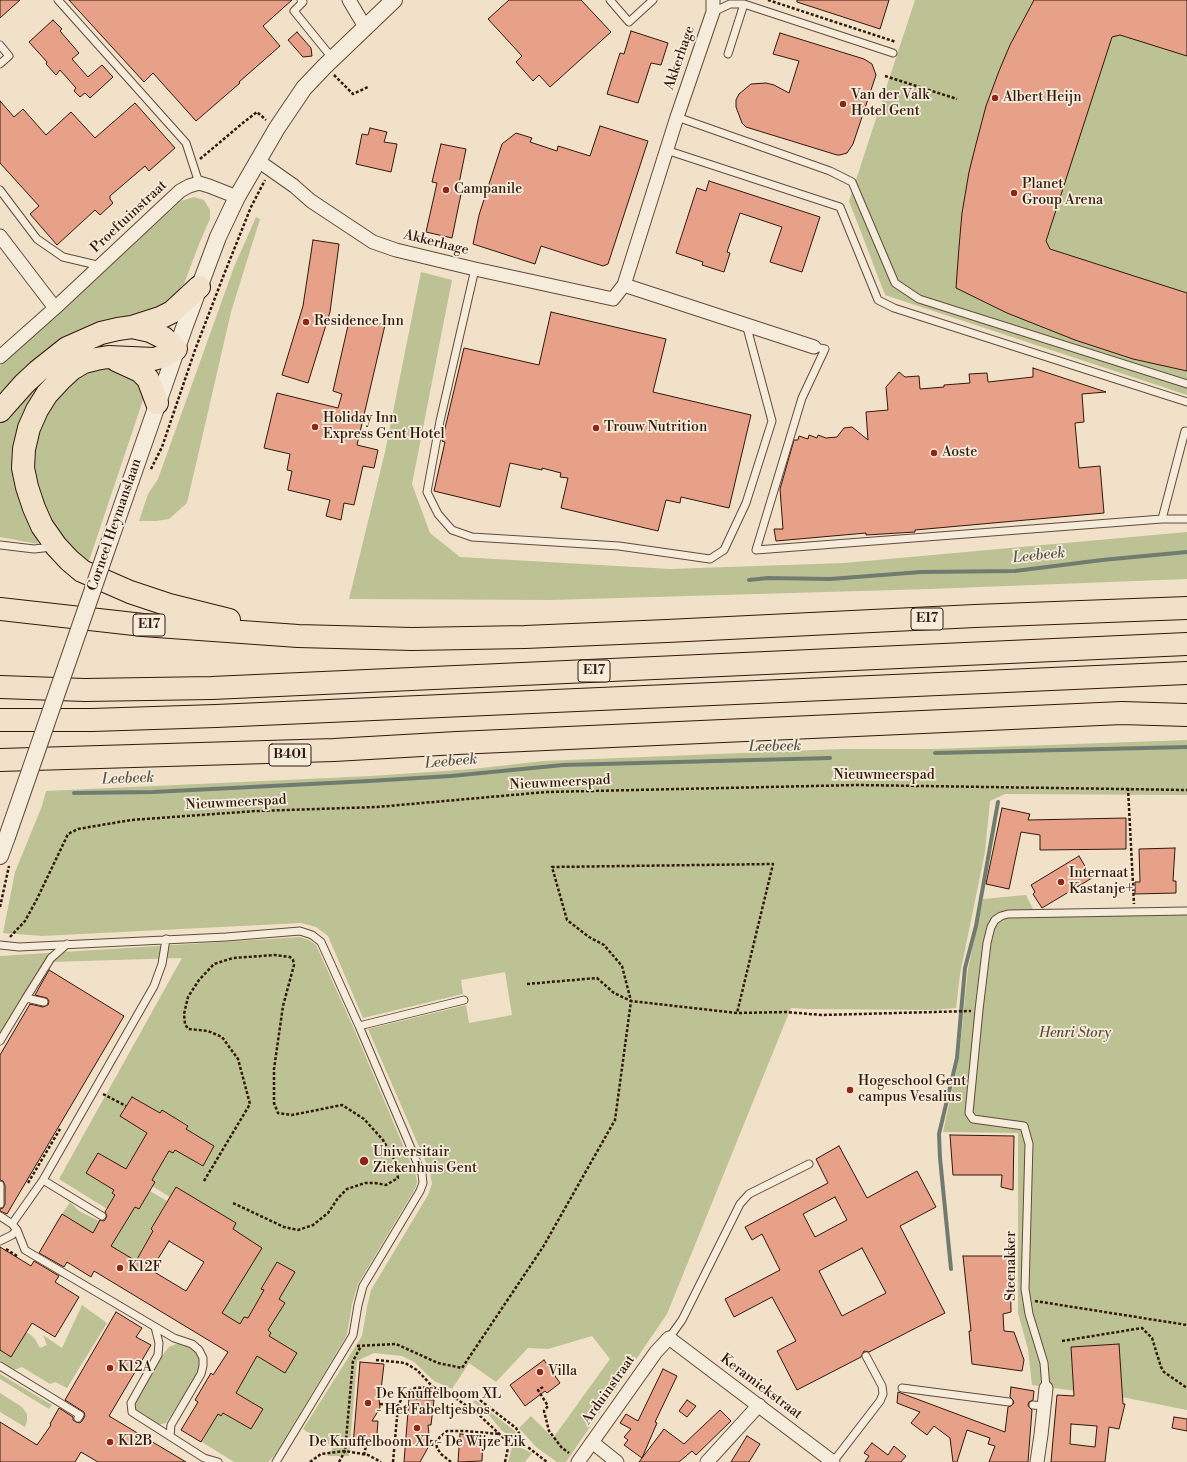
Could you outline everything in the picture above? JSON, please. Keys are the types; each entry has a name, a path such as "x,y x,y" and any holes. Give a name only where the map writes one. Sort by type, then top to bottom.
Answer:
{"highway":[{"path":"0,411 24,384 67,348 101,333 132,327 160,318 172,312 199,287"},
{"path":"132,327 150,331 164,338 176,349 164,356 154,359 108,357 84,362 72,369 47,394 37,410 24,449 23,468 27,487 42,526 56,546 82,571 130,592 207,615 298,636"},
{"path":"108,357 140,371 148,379 157,403"},
{"name":"E17","path":"0,609 143,624 298,636 412,638 525,637 975,616 1187,608"},
{"name":"E17","path":"0,687 85,690 212,688 1187,644"},
{"name":"E17","path":"0,720 92,720 224,715 1187,673"},
{"path":"1122,713 1187,704"},
{"path":"0,760 334,750 457,743 1122,713 1187,715"},
{"name":"B401","path":"0,773 96,770 247,759 334,750"}],"street":[{"path":"349,0 365,27"},
{"name":"Corneel Heymanslaan","path":"5,859 7,837 157,403 218,237 257,160 304,88 394,0"},
{"name":"Akkerhage","path":"257,160 271,169 311,201 374,242 396,250 475,269 613,299 624,285 713,6"},
{"path":"199,184 209,186 237,197"},
{"name":"Proeftuinstraat","path":"0,358 101,266 180,191 189,186 199,184"},
{"path":"0,236 55,308"},
{"path":"624,285 814,346"},
{"name":"Keramiekstraat","path":"669,1338 831,1461"},
{"name":"Arduinstraat","path":"576,1459 592,1442 656,1352 669,1338"},
{"name":"Steenakker","path":"1037,1462 1038,1406 1046,1388"},
{"path":"707,1462 759,1405"},
{"path":"592,1442 617,1462"}],"lane":[{"path":"58,0 186,143 199,184"},
{"path":"301,0 303,2 294,11 333,59"},
{"path":"610,0 629,22 653,0"},
{"path":"713,6 742,2 893,53"},
{"path":"728,54 742,2"},
{"path":"0,45 9,56 0,64"},
{"path":"677,117 830,172 852,182 894,283 919,299 1187,384"},
{"path":"666,150 840,207 878,300 894,308 1187,402"},
{"path":"0,190 37,239 63,257 101,266"},
{"path":"475,269 440,421 427,492 438,514 452,530 472,537 501,540 619,546 710,559 724,550 746,503 772,421 746,324"},
{"path":"814,346 825,349 802,398 756,550 1162,519 1187,519"},
{"path":"1162,519 1185,431 1187,432"},
{"path":"0,545 34,550 56,546"},
{"path":"1134,912 1187,911"},
{"name":"Steenakker","path":"1046,1388 1044,1363 1029,1314 1025,1289 1029,1144 1024,1126 973,1119 969,1113 987,943 991,927 995,920 1008,914 1134,912"},
{"path":"0,945 19,947 300,931 312,935 321,942 359,1026 422,1174 423,1183 420,1191 363,1286 353,1335 276,1462"},
{"path":"12,1224 43,1180 154,986 162,964 166,939"},
{"path":"0,1041 51,958 68,944"},
{"path":"26,998 44,1002"},
{"path":"359,1026 464,1000"},
{"path":"669,1338 682,1320 740,1204 749,1194 809,1164"},
{"path":"43,1180 102,1216"},
{"path":"0,1185 0,1204"},
{"path":"0,1216 12,1224 17,1230 25,1250 174,1338 192,1344 199,1350 203,1358 201,1374 171,1425 170,1436"},
{"path":"0,1241 12,1235 17,1230"},
{"path":"155,1327 159,1343 158,1355 131,1403 131,1408 136,1415 170,1436 203,1460 218,1462"},
{"path":"831,1461 880,1401 883,1394 882,1386 866,1356"},
{"path":"0,1366 80,1415 78,1418"},
{"path":"902,1388 1009,1402"}],"path":[{"path":"768,0 896,42"},
{"path":"334,75 352,94 368,87"},
{"path":"885,76 957,99"},
{"path":"194,166 244,122"},
{"path":"149,472 162,447 195,350 251,207 271,169"},
{"name":"Nieuwmeerspad","path":"0,945 25,921 68,834 78,829 131,820 256,811 377,808 546,792 857,785 1187,790"},
{"path":"1128,788 1134,912"},
{"path":"0,907 5,859"},
{"path":"347,1346 396,1344 438,1363 462,1368 543,1247 616,1120 631,1000 622,966 604,945 589,937 567,920 552,867 772,864 737,1014"},
{"path":"204,1180 250,1104 245,1080 238,1059 222,1037 208,1030 188,1029 185,1024 184,1014 188,997 199,980 214,964 233,958 275,955 290,957 293,960 294,965 283,1006 274,1069 274,1103 278,1113 292,1115 342,1105 364,1119 383,1140 394,1159 398,1178 386,1185 365,1183 347,1189 338,1198 328,1213 313,1225 298,1230 284,1227 233,1203"},
{"path":"527,984 597,978 614,993 631,1000 737,1014 786,1012 822,1014 967,1011"},
{"path":"1035,1301 1187,1325"},
{"path":"1062,1341 1142,1328 1152,1338 1161,1368 1164,1372 1187,1388"},
{"path":"339,1462 345,1451 353,1361 361,1346"},
{"path":"376,1360 405,1363 417,1370 433,1387 452,1395 477,1413 508,1443 520,1444 529,1448 547,1462"},
{"path":"393,1462 398,1406 402,1398 408,1391 415,1388 433,1387"},
{"path":"542,1387 538,1390 548,1406 544,1411 549,1431 562,1448 576,1459"},
{"path":"476,1397 516,1428 519,1433 520,1444"},
{"path":"380,1404 398,1406"},
{"path":"451,1462 441,1454 437,1448 436,1442 447,1431 500,1434"},
{"path":"430,1441 436,1442"},
{"path":"505,1462 508,1443"},
{"path":"364,1455 366,1446"},
{"path":"310,1462 322,1454 345,1451 364,1455 380,1462"}],"green space":[{"path":"915,0 1187,0 1187,395 885,295 849,201"},
{"path":"194,197 204,200 210,210 210,219 184,284 177,295 169,303 140,315 101,322 74,334 0,395 0,366 181,201"},
{"path":"256,217 260,219 231,312 187,503 169,519 139,521 148,494 158,479 234,267"},
{"path":"421,272 452,280 412,484 430,533 460,557 670,569 844,563 1187,532 1187,579 930,589 551,600 349,599 385,452"},
{"path":"104,341 105,347 30,402 36,535 38,544 0,537 0,420 32,384"},
{"path":"105,367 117,369 128,374 143,389 143,400 87,567 55,529 36,486 33,457 38,432 52,404 78,376 91,370"},
{"path":"1187,740 1187,795 1005,794 990,801 985,852 960,974 956,1008 934,1010 791,1008 667,1314 566,1462 557,1462 536,1447 519,1428 531,1416 553,1438 610,1359 592,1336 548,1349 528,1348 496,1382 469,1363 452,1389 434,1381 414,1362 402,1356 374,1353 357,1361 349,1456 327,1456 333,1448 303,1429 362,1336 371,1290 428,1195 432,1184 430,1172 368,1029 466,1005 469,1023 512,1015 505,972 461,980 463,994 363,1018 328,936 316,927 301,923 42,936 3,933 15,872 42,806 46,791 371,776 473,769 543,761 842,749 934,749"},
{"name":"Henri Story","path":"1026,895 1034,911 1120,908 1187,908 1187,1410 1127,1398 1032,1385 1028,1349 1018,1313 1018,1133 943,1132 959,1058 968,969 983,899"},
{"path":"300,937 309,940 316,945 354,1029 416,1176 417,1182 415,1189 358,1284 352,1304 347,1334 344,1340 275,1455 268,1462 234,1462 202,1442 218,1414 221,1416 223,1413 251,1429 263,1409 236,1393 257,1356 285,1373 297,1353 269,1336 271,1333 268,1330 284,1303 279,1299 294,1272 277,1262 261,1288 264,1290 248,1318 244,1317 234,1334 222,1313 261,1248 176,1187 170,1197 152,1186 152,1180 169,1151 175,1150 203,1166 214,1146 186,1129 188,1125 162,1110 160,1113 132,1097 120,1116 147,1133 126,1169 98,1153 86,1173 114,1190 112,1193 115,1195 107,1209 59,1179 182,958 51,962 38,970 0,1034 0,956"},
{"path":"150,1191 167,1201 151,1229 153,1231 136,1261 86,1231 86,1229 62,1214 70,1202 79,1211 99,1221 99,1223 118,1235 135,1207"},
{"path":"82,1305 107,1323 67,1388 55,1382 50,1384 22,1367 14,1370 0,1361 0,1317 31,1335 40,1348 47,1345 43,1335 62,1348"},
{"path":"176,1344 183,1344 191,1347 197,1352 201,1366 166,1423 158,1425 135,1410 134,1404 164,1353 169,1347"},
{"path":"0,1374 52,1405 49,1409 0,1379"},
{"path":"0,1393 22,1407 27,1414 25,1427 0,1412"},
{"path":"475,1400 516,1432 514,1438 502,1431 488,1414 473,1402"},
{"path":"512,1447 519,1447 532,1453 525,1462 508,1462"}],"building":[{"path":"0,0 20,0 0,18"},
{"path":"69,0 292,0 263,26 280,46 196,121 153,73 144,82"},
{"path":"509,0 581,0 611,32 550,87 539,75 533,81 516,62 522,56 488,19"},
{"path":"797,0 889,0 880,29 797,2"},
{"name":"Planet Group Arena","path":"1034,0 1187,0 1187,56 1120,35 1112,37 1046,241 1050,249 1187,293 1187,371 1133,359 1075,340 1007,313 956,288 962,213 969,172 986,106 1010,45"},
{"path":"53,20 62,29 60,31 79,53 72,59 88,77 102,65 113,77 90,98 85,93 80,97 74,91 76,88 60,70 56,75 46,64 47,62 29,42"},
{"path":"631,31 668,43 661,65 651,63 638,103 607,94 620,53 624,54"},
{"path":"297,32 311,48 312,56 303,57 288,40"},
{"path":"780,33 864,59 872,64 876,75 853,144 847,153 837,155 746,127 742,123 736,107 736,100 739,94 751,84 766,83 774,85 789,93 799,61 773,54"},
{"path":"0,101 14,117 23,109 46,135 71,112 95,138 135,103 175,148 149,171 145,166 110,196 113,203 100,215 95,210 57,245 30,214 39,206 0,163"},
{"path":"600,126 648,141 608,264 603,266 541,246 535,264 473,244 479,215 502,144 516,133 532,138 530,142 557,151 558,146 590,156"},
{"path":"370,128 387,132 384,142 397,144 391,172 356,164 362,134 368,135"},
{"name":"Campanile","path":"441,144 466,149 457,193 461,194 452,238 426,232 437,183 432,182"},
{"path":"709,181 820,217 802,272 770,262 782,227 740,213 727,252 730,253 724,272 702,265 703,262 676,253 697,188 706,191"},
{"path":"313,240 339,244 330,312 308,383 282,375 303,306"},
{"name":"Trouw Nutrition","path":"551,312 666,339 653,392 751,415 729,508 681,497 680,503 666,500 658,531 561,508 568,478 560,477 561,473 542,468 542,470 510,463 500,507 434,491 445,442 442,441 464,348 539,365"},
{"name":"Holiday Inn Express Gent Hotel","path":"350,317 385,325 357,445 378,450 374,468 363,466 354,505 344,503 341,520 326,516 330,500 288,490 292,471 287,470 290,454 264,448 277,393 338,408 342,394 333,391"},
{"name":"Aoste","path":"1033,368 1106,392 1082,394 1084,422 1075,423 1079,468 1100,466 1104,513 915,530 915,532 866,535 866,533 776,541 774,529 783,529 780,489 794,440 798,440 799,436 808,439 809,435 817,438 818,435 826,438 837,437 844,428 852,427 868,440 866,412 888,410 886,387 899,372 905,377 919,376 920,389 970,383 969,374 987,373 988,382 1033,377"},
{"path":"1002,808 1030,814 1028,820 1126,818 1126,849 1040,850 1040,835 1021,832 1009,889 986,884"},
{"path":"1175,848 1173,881 1176,881 1176,893 1135,894 1135,882 1140,882 1139,849"},
{"name":"Internaat Kastanje+","path":"1079,856 1092,878 1042,908 1033,894 1035,892 1031,885"},
{"path":"49,970 124,1016 7,1214 0,1211 5,1204 5,1185 3,1181 0,1180 0,1055 30,1004 43,1007 48,1005 49,1001 47,998 35,995"},
{"name":"K12F","path":"132,1097 160,1113 162,1110 188,1126 186,1129 214,1146 203,1166 175,1150 173,1153 169,1151 152,1180 155,1182 139,1209 135,1207 111,1246 136,1261 153,1231 151,1229 176,1187 236,1223 233,1229 262,1248 222,1313 240,1324 244,1317 248,1318 264,1290 261,1289 277,1262 295,1272 279,1299 285,1303 268,1330 271,1333 269,1336 297,1353 285,1373 257,1356 236,1393 263,1409 251,1429 223,1413 221,1416 218,1414 201,1442 181,1430 198,1402 195,1400 211,1373 213,1375 228,1352 94,1271 91,1277 67,1262 64,1267 39,1253 62,1214 93,1233 100,1220 104,1221 106,1218 107,1216 105,1212 115,1195 112,1193 114,1190 86,1173 98,1153 126,1169 147,1133 120,1116","holes":["169,1241 204,1262 186,1291 151,1270"]},
{"path":"950,1135 1014,1136 1013,1190 1001,1187 1002,1175 953,1175"},
{"path":"839,1146 867,1198 917,1171 936,1207 900,1226 945,1313 869,1352 864,1351 861,1357 797,1390 777,1351 796,1341 772,1297 734,1317 725,1299 780,1270 762,1234 752,1240 745,1227 828,1183 816,1159","holes":["835,1197 847,1220 815,1237 803,1214","862,1248 886,1293 842,1316 819,1271"]},
{"path":"0,1247 31,1266 34,1261 59,1276 55,1282 79,1297 55,1337 32,1323 11,1357 0,1350"},
{"path":"963,1256 1010,1256 1011,1312 1003,1314 1004,1331 1014,1332 1024,1360 1022,1371 972,1364 969,1331 971,1331"},
{"path":"116,1312 142,1328 136,1337 151,1345 109,1416 186,1462 98,1462 81,1452 75,1462 0,1462 0,1422 37,1445 51,1425 50,1424 59,1408 73,1417 73,1420 76,1422 80,1423 82,1421 85,1416 84,1412 65,1400"},
{"path":"1119,1344 1123,1404 1125,1404 1119,1429 1109,1427 1105,1462 1051,1462 1057,1395 1074,1396 1071,1347","holes":["1071,1424 1097,1426 1095,1447 1070,1444"]},
{"name":"Villa","path":"544,1360 560,1383 547,1393 545,1391 525,1406 510,1385"},
{"name":"De Knuffelboom XL - Het Fabeltjesbos","path":"360,1362 384,1364 381,1390 378,1390 380,1408 372,1421 378,1421 376,1447 353,1445"},
{"path":"663,1369 677,1376 655,1422 657,1423 642,1458 624,1445 628,1440 624,1437 631,1429 620,1423 626,1414 638,1421"},
{"path":"1011,1387 1034,1391 1033,1400 1029,1402 1028,1405 1032,1410 1028,1462 989,1462 995,1446 988,1444 990,1438 967,1430 957,1462 953,1462 950,1438 934,1426 927,1435 911,1423 920,1412 897,1403 898,1392 1005,1432 1008,1407 1014,1403 1010,1397"},
{"name":"De Knuffelboom XL - De Wijze Eik","path":"409,1399 434,1400 431,1425 428,1425 430,1444 420,1462 404,1462"},
{"path":"687,1400 696,1406 687,1417 679,1411"},
{"path":"720,1410 731,1421 696,1455 692,1451 679,1462 639,1462 664,1429 684,1444"},
{"path":"1174,1417 1187,1419 1187,1431 1172,1428"},
{"path":"460,1434 483,1436 482,1461 458,1462"},
{"path":"747,1436 760,1444 749,1462 731,1462"},
{"path":"872,1443 888,1455 894,1446 906,1456 901,1462 865,1462 869,1456 864,1453"}],"waterway":[{"name":"Leebeek","path":"749,580 768,578 830,579 921,572 1015,571 1102,560 1187,552"},
{"name":"Leebeek","path":"935,753 1187,747"},
{"name":"Leebeek","path":"74,793 153,792 369,781 451,776 563,765 830,758"},
{"path":"951,1269 939,1134 957,1058 965,968 976,926 998,802"}],"place":[{"name":"Albert Heijn","path":"995,98"},
{"name":"Van der Valk Hotel Gent","path":"843,104"},
{"name":"Campanile","path":"446,190"},
{"name":"Planet Group Arena","path":"1014,193"},
{"name":"Residence Inn","path":"306,322"},
{"name":"Holiday Inn Express Gent Hotel","path":"315,427"},
{"name":"Trouw Nutrition","path":"596,428"},
{"name":"Aoste","path":"934,453"},
{"name":"Internaat Kastanje+","path":"1061,882"},
{"name":"Hogeschool Gent campus Vesalius","path":"850,1090"},
{"name":"Universitair Ziekenhuis Gent","path":"364,1161"},
{"name":"K12F","path":"120,1268"},
{"name":"K12A","path":"110,1368"},
{"name":"Villa","path":"540,1372"},
{"name":"De Knuffelboom XL - Het Fabeltjesbos","path":"368,1403"},
{"name":"De Knuffelboom XL - De Wijze Eik","path":"417,1428"},
{"name":"K12B","path":"110,1442"}]}
